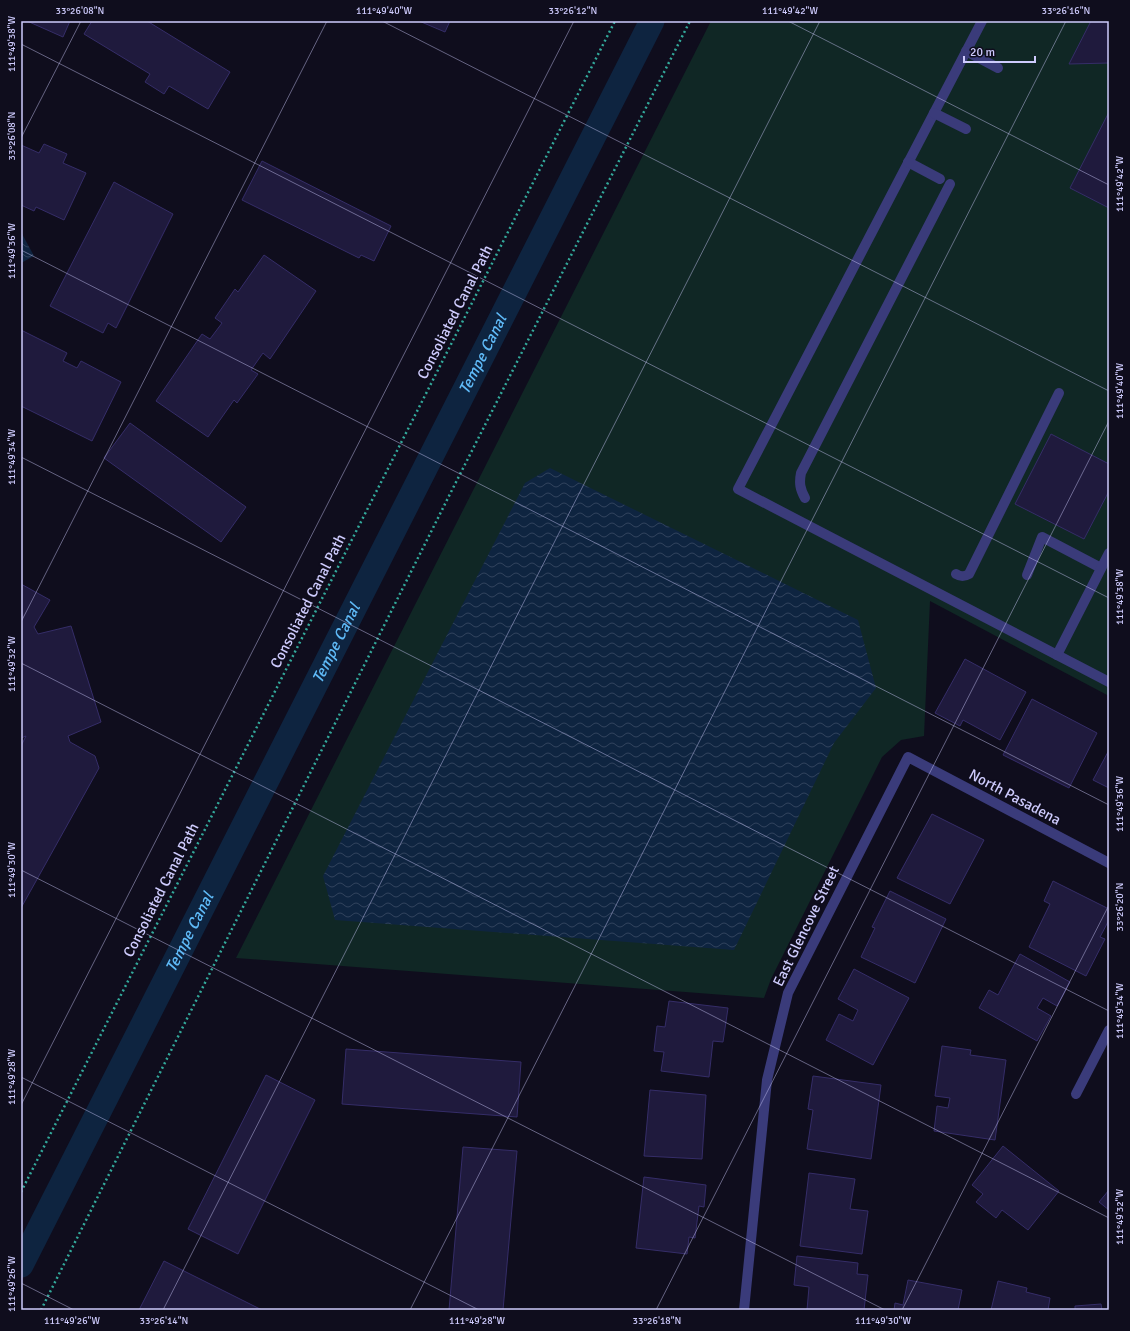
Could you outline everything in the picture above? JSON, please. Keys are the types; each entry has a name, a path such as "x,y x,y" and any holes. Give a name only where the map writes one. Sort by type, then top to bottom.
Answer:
{"street":[{"path":"982,21 738,489 1109,682"},
{"path":"966,51 998,68"},
{"path":"934,113 966,129"},
{"path":"908,162 940,179"},
{"path":"806,498 800,490 799,481 802,473 950,184"},
{"path":"956,574 960,576 966,576 969,574 1059,393"},
{"path":"1027,574 1042,538 1102,568"},
{"path":"1057,655 1109,553"},
{"name":"North Pasadena","path":"908,757 1109,863"},
{"name":"East Glencove Street","path":"744,1310 767,1080 788,993 908,757"},
{"path":"1076,1094 1109,1030"}],"path":[{"name":"Consoliated Canal Path","path":"21,1192 615,21"},
{"path":"41,1310 451,492 690,21"}],"green space":[{"path":"711,21 1109,21 1109,696 930,601 924,736 901,740 882,757 771,979 764,998 236,958"}],"water":[{"path":"21,232 34,256 21,263"},
{"path":"550,468 858,620 876,688 834,743 734,950 335,920 323,876 525,483"}],"building":[{"path":"27,21 70,21 63,37"},
{"path":"92,21 147,21 230,72 208,109 169,86 164,94 145,82 150,74 84,34"},
{"path":"419,21 450,21 445,32"},
{"path":"1091,21 1109,21 1109,63 1069,64"},
{"path":"1109,112 1109,208 1070,188"},
{"path":"44,144 67,154 63,163 86,173 64,220 36,207 34,211 21,205 21,145 39,153"},
{"path":"262,161 391,226 374,261 361,255 359,258 242,200"},
{"path":"114,182 173,214 116,328 108,323 103,333 50,306"},
{"path":"264,255 316,291 270,359 263,353 251,370 258,374 237,403 234,400 208,437 156,401 202,334 210,339 222,323 215,318 235,289 238,292"},
{"path":"21,330 67,353 63,361 77,368 81,361 121,382 92,441 21,406"},
{"path":"130,423 246,507 221,542 104,458"},
{"path":"1051,434 1109,464 1109,491 1084,539 1015,504"},
{"path":"21,584 50,600 34,627 38,634 71,626 101,722 68,736 70,742 95,756 99,768 21,908 21,746 26,736 21,738"},
{"path":"965,659 1026,692 1000,740 963,720 960,726 935,713"},
{"path":"1032,699 1097,733 1069,788 1003,755"},
{"path":"1109,750 1109,788 1093,780"},
{"path":"932,814 984,840 950,904 897,878"},
{"path":"1053,881 1109,909 1109,920 1100,937 1105,939 1086,976 1029,947 1050,904 1044,901"},
{"path":"890,891 946,919 915,983 861,957 875,928 872,927"},
{"path":"1020,954 1070,982 1057,1006 1043,998 1037,1008 1051,1016 1037,1041 979,1008 989,990 998,995"},
{"path":"854,969 909,998 873,1065 826,1040 839,1014 853,1021 858,1010 838,999"},
{"path":"669,1001 728,1008 723,1042 713,1041 709,1077 661,1071 664,1052 654,1051 657,1026 665,1027"},
{"path":"942,1046 971,1050 970,1055 1006,1060 995,1140 934,1131 937,1106 948,1108 950,1098 935,1096"},
{"path":"346,1049 521,1062 517,1117 342,1104"},
{"path":"266,1075 315,1100 238,1254 188,1229"},
{"path":"813,1076 881,1085 871,1159 807,1149 813,1110 808,1109"},
{"path":"650,1090 706,1095 702,1159 644,1156"},
{"path":"1003,1146 1059,1191 1028,1230 1002,1210 996,1218 976,1202 983,1194 972,1185"},
{"path":"463,1147 517,1151 503,1310 449,1310"},
{"path":"809,1173 855,1179 850,1209 868,1211 862,1254 800,1246"},
{"path":"644,1177 706,1185 704,1207 699,1206 695,1238 689,1237 687,1254 636,1248"},
{"path":"1109,1190 1109,1210 1099,1202"},
{"path":"797,1256 858,1263 857,1274 868,1275 864,1310 807,1310 809,1287 794,1285"},
{"path":"164,1261 262,1310 139,1310"},
{"path":"908,1280 962,1290 958,1310 894,1310 895,1303 903,1305"},
{"path":"998,1281 1027,1288 1026,1292 1050,1298 1048,1310 991,1310"},
{"path":"1101,1304 1102,1310 1075,1310 1075,1306"}],"waterway":[{"name":"Tempe Canal","path":"21,1265 652,21"}]}
